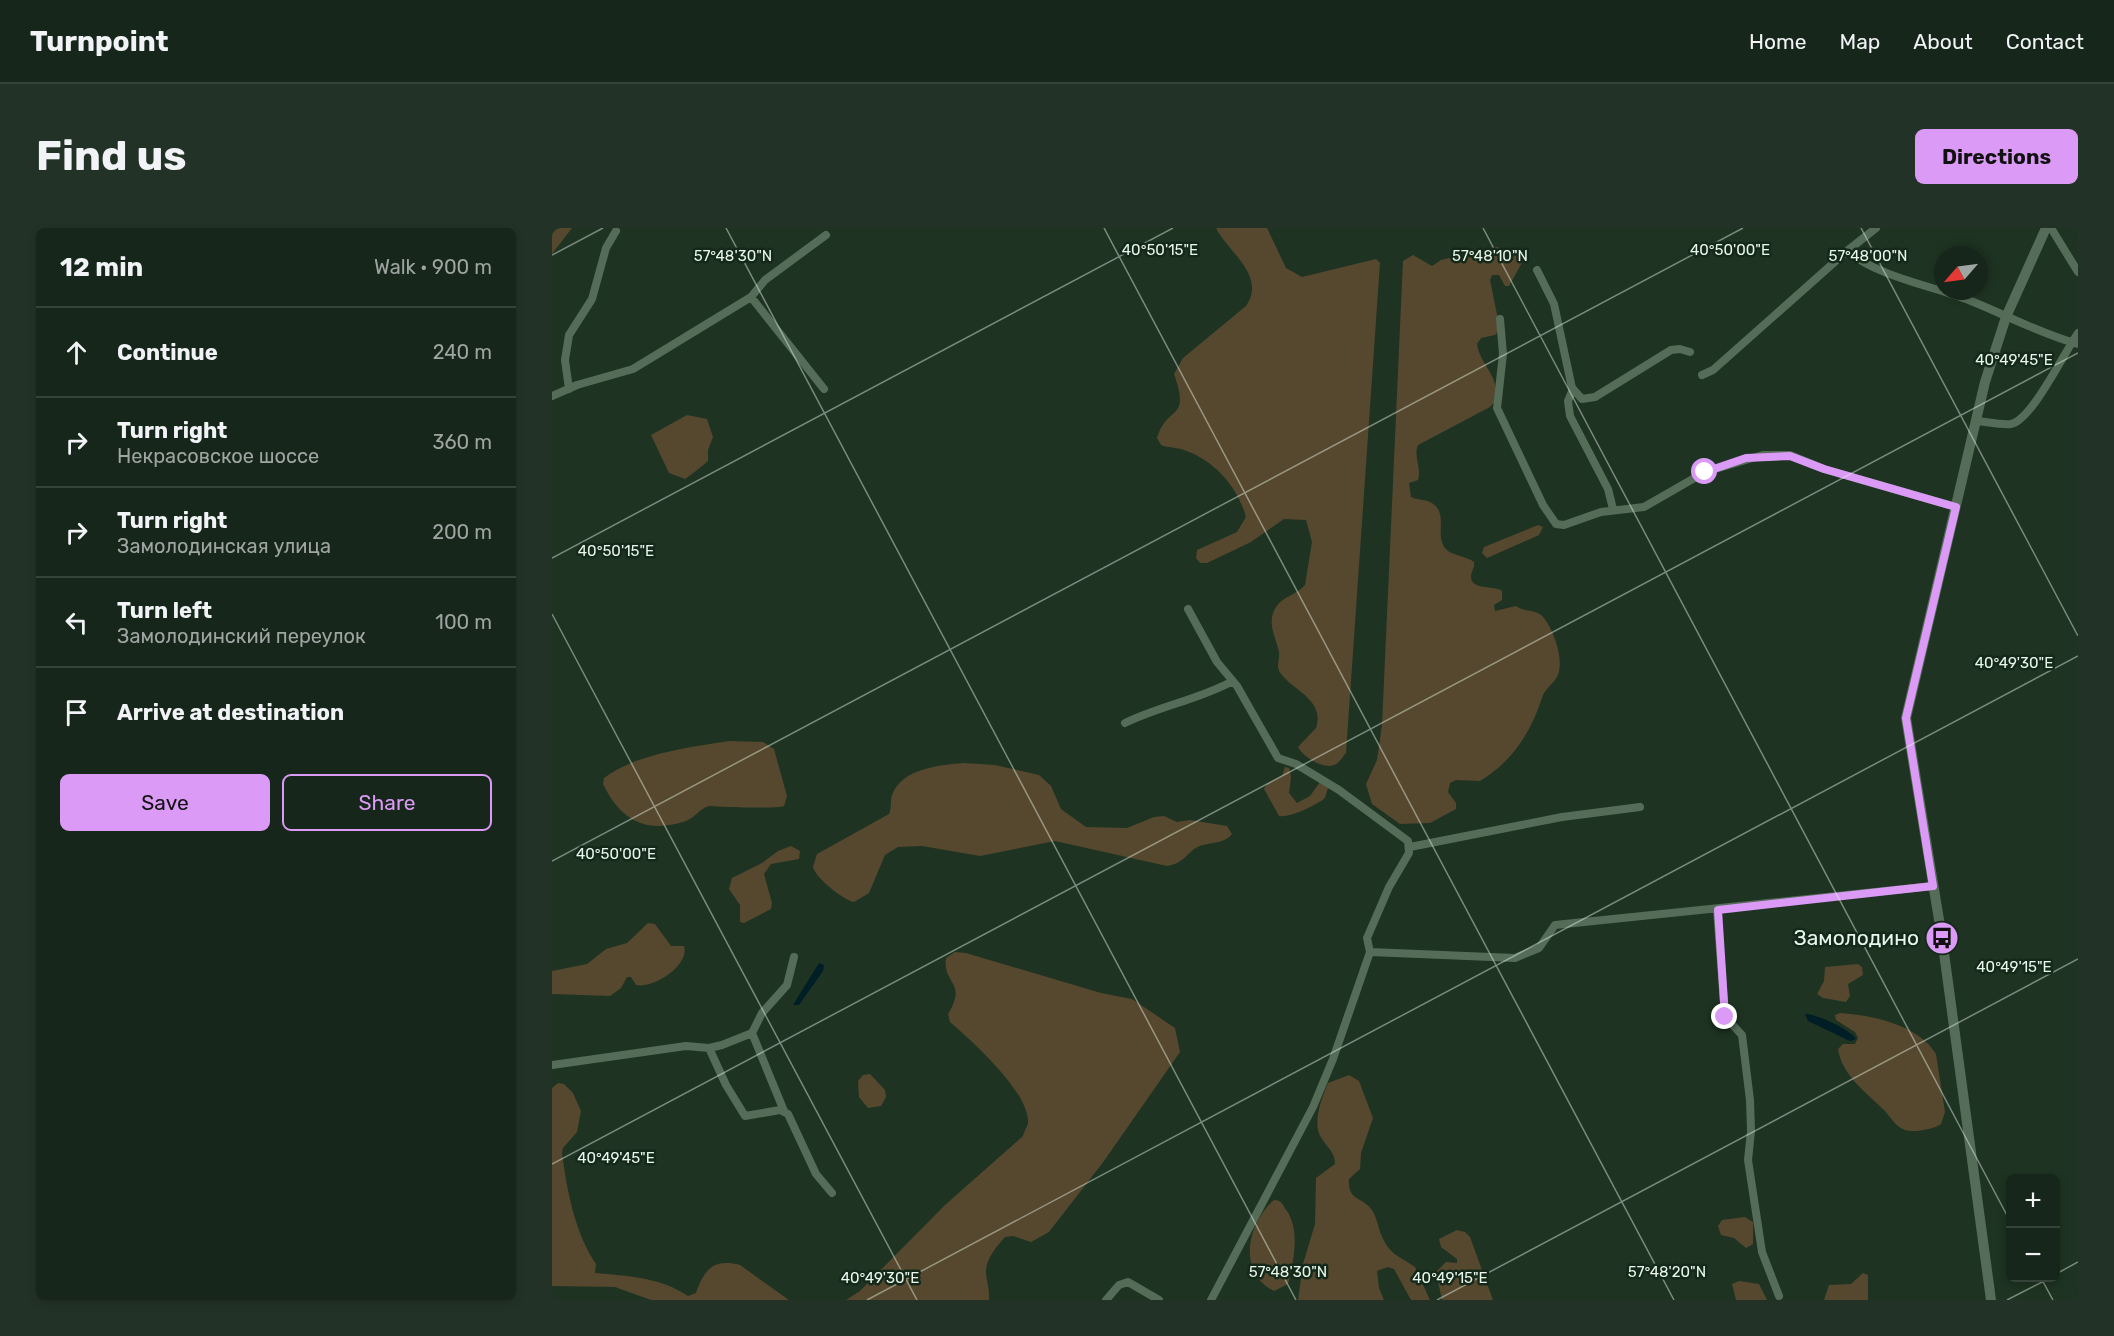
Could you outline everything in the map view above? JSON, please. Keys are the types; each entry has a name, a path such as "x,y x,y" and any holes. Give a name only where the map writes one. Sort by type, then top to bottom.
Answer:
{"street":[{"path":"1702,375 1713,370 1876,228"},
{"path":"1990,1300 1933,886 1906,718 1985,382 2006,317 2046,228"},
{"path":"2051,228 2078,272"},
{"path":"569,389 565,360 569,335 572,326 592,299 606,248 616,231"},
{"path":"552,396 633,369 751,297 765,280 826,235"},
{"path":"1847,251 1891,273 1971,301 2075,343"},
{"path":"1537,270 1556,310 1573,389 1581,399 1590,399 1671,350 1680,349 1690,352"},
{"path":"751,297 824,389"},
{"path":"1500,319 1503,354 1497,408 1551,520 1564,525 1613,509 1644,507 1705,472 1762,455 1790,456 1824,469 1956,507"},
{"path":"1977,421 2010,424 2021,418 2075,343 2078,333"},
{"path":"1573,389 1568,401 1570,416 1608,489 1613,509"},
{"path":"1188,609 1231,682 1237,686 1278,758 1296,764 1339,790 1386,823 1408,841 1410,847 1373,921 1367,938 1370,952 1313,1107 1211,1300"},
{"path":"1125,723 1160,709 1204,696 1231,682"},
{"path":"1410,847 1562,817 1640,807"},
{"path":"1370,952 1515,958 1539,948 1556,925 1933,886"},
{"path":"1718,910 1725,1017 1742,1035 1750,1100 1748,1160 1762,1252 1779,1296"},
{"path":"552,1065 686,1046 709,1048 752,1033 762,1013 787,985 794,957"},
{"path":"752,1033 784,1111 795,1127 816,1174 832,1193"},
{"path":"709,1048 726,1085 745,1116 784,1111"},
{"path":"1106,1300 1119,1285 1128,1282 1159,1300"}],"shaded area":[{"path":"552,228 572,228 552,254"},
{"path":"1216,228 1267,228 1286,268 1302,277 1376,259 1380,263 1346,753 1331,766 1315,762 1304,755 1298,747 1316,728 1318,718 1313,703 1279,671 1279,652 1272,624 1273,613 1279,603 1305,585 1312,542 1306,520 1284,519 1251,542 1207,563 1200,563 1196,558 1197,550 1237,532 1246,517 1231,485 1215,468 1205,460 1181,449 1161,445 1157,438 1161,427 1179,406 1179,389 1174,374 1183,358 1246,306 1251,295 1252,285 1249,274"},
{"path":"1497,247 1521,254 1524,259 1509,286 1505,286 1499,275 1492,275 1490,280 1500,329 1495,335 1481,338 1477,344 1495,383 1496,400 1490,407 1418,445 1416,454 1419,476 1418,480 1409,483 1411,497 1428,501 1436,506 1441,517 1442,542 1448,551 1474,562 1472,581 1479,586 1502,591 1502,600 1494,605 1495,611 1516,606 1538,613 1544,618 1557,645 1560,668 1558,675 1543,695 1526,734 1502,765 1480,781 1456,780 1450,783 1448,792 1456,803 1456,809 1430,823 1400,824 1372,804 1366,784 1377,760 1382,725 1403,261 1413,255 1432,266 1441,260"},
{"path":"687,415 707,419 713,437 708,450 708,461 685,479 669,473 651,435"},
{"path":"1538,525 1543,527 1539,535 1487,558 1482,553 1484,547"},
{"path":"729,741 763,742 774,749 787,796 784,806 760,808 709,806 686,821 672,825 647,825 636,821 618,807 603,784 604,778 617,770 647,757"},
{"path":"964,763 995,765 1039,775 1051,786 1061,809 1086,827 1127,828 1154,817 1164,816 1177,822 1190,820 1227,826 1232,834 1221,841 1196,848 1183,859 1167,866 1055,841 980,856 922,846 898,847 885,855 869,893 854,902 837,893 815,871 813,867 817,854 889,814 892,795 904,779 933,767"},
{"path":"1285,767 1289,768 1291,777 1289,793 1297,803 1310,796 1320,782 1328,788 1325,798 1303,810 1279,816 1264,789 1267,784 1282,776"},
{"path":"791,846 800,851 799,859 771,864 764,874 772,903 771,909 744,923 740,922 740,905 729,889 732,878 762,863 778,851"},
{"path":"648,923 655,924 671,946 684,946 682,961 669,974 643,985 636,985 631,977 627,977 621,988 610,996 552,994 552,971 587,964 606,949 627,943"},
{"path":"955,952 966,953 1101,993 1132,999 1175,1028 1180,1052 1104,1161 1049,1232 1031,1242 1013,1236 1005,1237 995,1249 986,1266 989,1300 846,1300 860,1291 945,1205 1023,1136 1028,1125 1026,1111 1020,1097 1010,1083 998,1068 950,1022 948,1014 956,995 947,973 946,958"},
{"path":"1858,964 1862,967 1863,975 1848,984 1850,996 1846,1002 1823,998 1817,994 1824,981 1825,967"},
{"path":"1840,1013 1892,1023 1918,1035 1928,1044 1936,1054 1945,1112 1941,1124 1918,1131 1902,1129 1856,1083 1844,1068 1838,1049 1843,1044 1855,1044 1858,1038 1855,1032 1836,1020 1835,1015"},
{"path":"870,1074 885,1090 886,1097 881,1106 868,1108 859,1097 858,1081 863,1075"},
{"path":"1349,1075 1359,1081 1373,1118 1361,1153 1360,1169 1349,1179 1350,1191 1372,1210 1383,1240 1391,1250 1415,1267 1430,1300 1411,1300 1394,1269 1388,1267 1377,1271 1379,1288 1384,1300 1298,1300 1303,1264 1315,1224 1316,1178 1335,1164 1332,1154 1319,1133 1317,1119 1328,1083"},
{"path":"558,1083 564,1084 573,1093 581,1111 577,1132 563,1148 562,1153 573,1211 583,1239 596,1264 595,1273 655,1281 688,1296 696,1293 702,1278 711,1268 723,1263 731,1263 740,1265 789,1300 651,1300 615,1287 552,1286 552,1088"},
{"path":"1274,1200 1282,1203 1291,1219 1295,1246 1288,1284 1274,1291 1262,1283 1255,1272 1250,1247 1257,1221"},
{"path":"1745,1217 1753,1222 1753,1244 1746,1248 1734,1238 1721,1235 1718,1226 1722,1220"},
{"path":"1457,1230 1465,1232 1470,1237 1493,1300 1442,1300 1436,1272 1446,1262 1457,1263 1457,1259 1441,1247 1439,1239"},
{"path":"1863,1273 1868,1275 1868,1300 1824,1300 1829,1285 1851,1284"},
{"path":"1739,1281 1759,1284 1767,1300 1736,1300 1732,1284"}],"water":[{"path":"819,963 824,965 823,971 799,1005 793,1005"},
{"path":"1805,1014 1832,1023 1856,1039 1850,1041 1808,1021"}],"place":[{"name":"Замолодино","path":"1942,938"}],"route":[{"path":"1705,472 1746,458 1762,455 1790,456 1824,469 1956,507 1906,718 1933,886 1718,910 1725,1017"}]}
